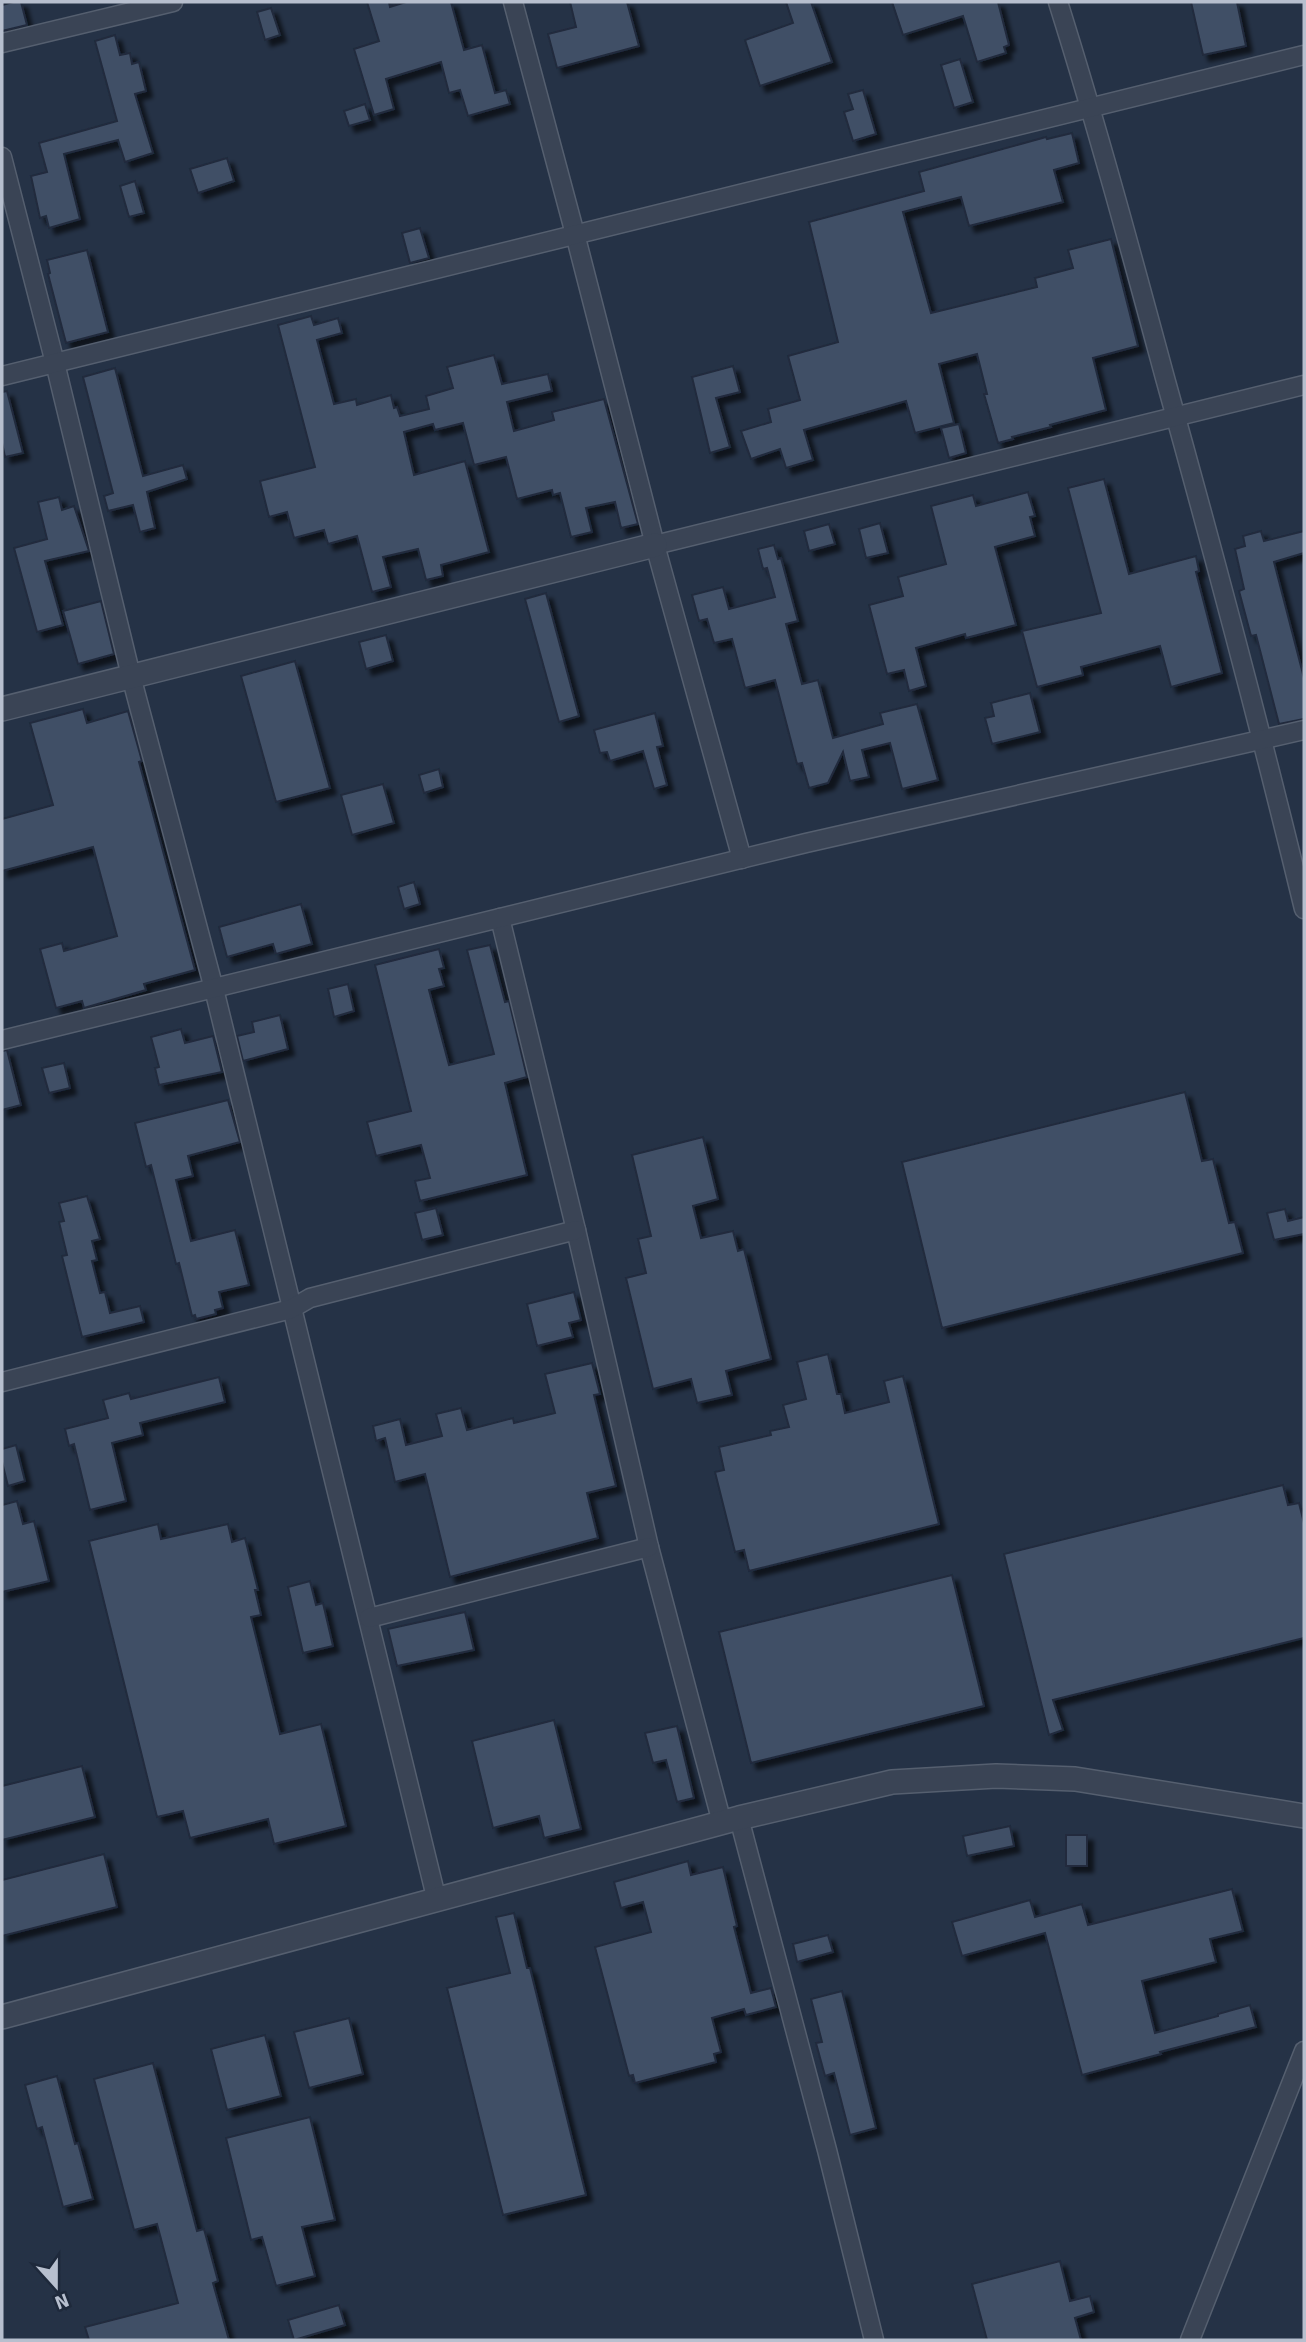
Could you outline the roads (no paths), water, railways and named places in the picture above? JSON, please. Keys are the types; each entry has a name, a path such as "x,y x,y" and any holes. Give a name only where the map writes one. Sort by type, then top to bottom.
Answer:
{"street":[{"path":"2,43 173,2"},
{"path":"513,2 655,545 742,859"},
{"path":"1058,2 1091,108 1176,418 1263,740 1304,909"},
{"path":"2,376 1304,55"},
{"path":"2,157 131,676 214,989 437,1901"},
{"path":"2,709 1304,385"},
{"path":"2,1040 742,859 1304,730"},
{"path":"500,918 649,1547 843,2212 873,2340"},
{"path":"2,1382 291,1309 310,1298 576,1230"},
{"path":"369,1618 649,1547"},
{"path":"2,2017 730,1820 892,1782 996,1776 1075,1779 1304,1816"},
{"path":"1190,2340 1304,2051"}]}
